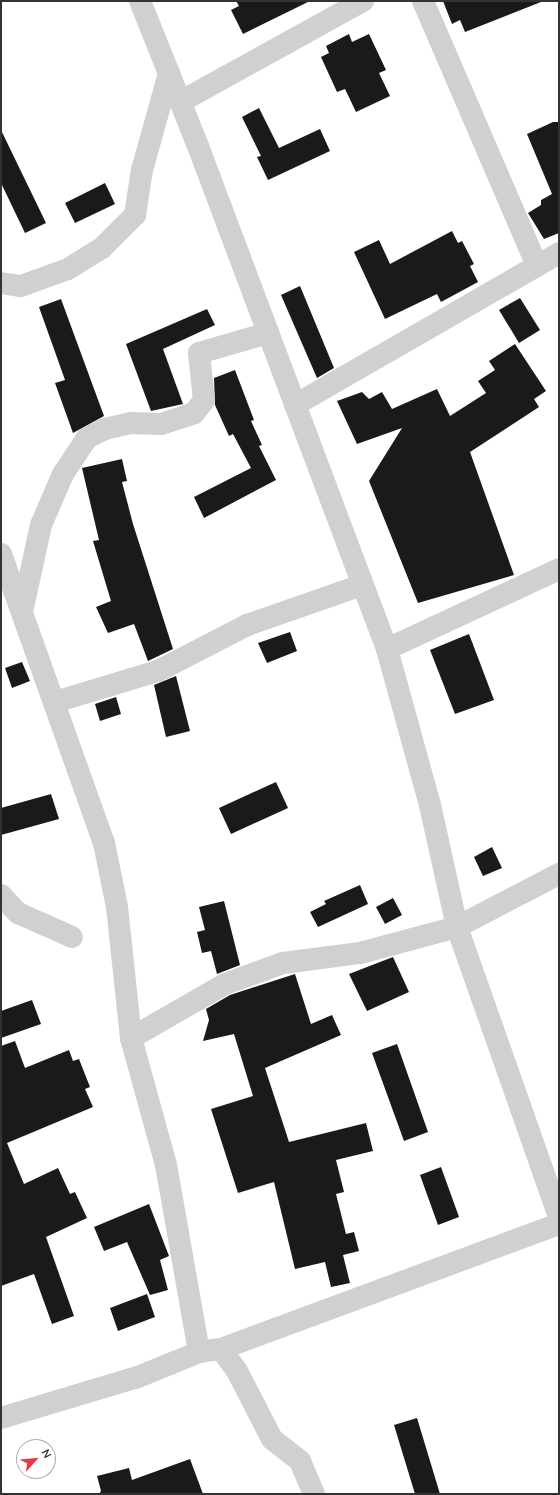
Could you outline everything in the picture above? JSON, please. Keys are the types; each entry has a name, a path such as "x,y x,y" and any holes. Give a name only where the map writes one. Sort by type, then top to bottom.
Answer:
{"street":[{"path":"140,1 169,73 387,649 430,805 457,927 559,1217"},
{"path":"180,102 364,1"},
{"path":"423,1 536,266"},
{"path":"1,283 21,286 68,269 102,248 135,215 142,170 169,73"},
{"path":"295,405 559,253"},
{"path":"22,612 41,526 63,474 88,438 105,429 130,423 162,424 194,413 204,400 199,353 268,333"},
{"path":"1,554 104,843 117,907 131,1038 166,1165 199,1352"},
{"path":"387,649 559,569"},
{"path":"55,702 158,671 247,625 362,584"},
{"path":"131,1038 226,984 283,963 360,953 457,927 559,874"},
{"path":"1,895 18,913 72,937"},
{"path":"1,1418 138,1377 199,1352 221,1349 559,1224"},
{"path":"221,1349 237,1371 272,1439 300,1461 314,1494"}],"building":[{"path":"236,1 310,1 243,34 231,10 239,6"},
{"path":"443,1 541,2 465,32 460,20 452,24"},
{"path":"349,34 352,42 369,34 386,70 379,73 390,96 356,112 345,89 337,92 321,57 329,53 326,46"},
{"path":"259,108 279,148 320,129 330,151 268,180 257,157 261,156 242,117"},
{"path":"553,122 559,122 559,233 544,239 528,213 541,205 541,200 552,194 527,134"},
{"path":"1,130 46,223 25,233 1,183"},
{"path":"105,183 115,204 75,223 65,203"},
{"path":"452,231 458,243 462,241 474,264 470,266 478,282 441,302 437,294 385,319 354,252 379,240 390,264"},
{"path":"300,286 334,368 317,378 281,295"},
{"path":"520,298 540,330 519,343 499,310"},
{"path":"61,299 104,416 73,433 55,383 65,380 39,307"},
{"path":"207,309 215,325 163,349 183,404 151,411 126,344"},
{"path":"515,344 546,391 534,399 539,407 470,452 514,575 418,603 369,481 402,428 357,444 337,401 362,392 369,399 382,392 392,409 437,389 450,416 486,393 478,381 495,370 489,361"},
{"path":"235,370 254,420 251,421 262,445 259,446 276,480 204,518 194,497 251,468 233,434 229,436 215,405 214,378"},
{"path":"122,459 127,481 122,482 133,524 173,649 148,661 134,624 108,633 96,607 111,601 93,541 99,540 82,468"},
{"path":"290,632 297,651 267,663 258,643"},
{"path":"469,634 494,700 455,714 430,650"},
{"path":"22,662 30,681 12,688 5,668"},
{"path":"176,676 190,731 166,737 154,685"},
{"path":"116,697 121,714 100,721 95,704"},
{"path":"276,782 288,808 231,834 219,808"},
{"path":"51,794 59,819 1,835 1,808"},
{"path":"492,847 502,868 483,876 474,857"},
{"path":"360,885 368,904 318,927 310,912 326,904 324,901"},
{"path":"393,898 402,915 385,924 376,907"},
{"path":"224,901 240,965 217,974 211,951 202,953 197,932 205,930 199,907"},
{"path":"393,957 409,992 367,1011 349,974"},
{"path":"295,974 311,1024 332,1015 341,1035 265,1068 289,1142 366,1123 373,1151 336,1160 344,1192 336,1194 346,1234 354,1232 359,1251 343,1255 350,1283 331,1287 325,1262 295,1269 274,1182 238,1193 211,1109 253,1096 234,1034 203,1041 209,1020 206,1009 230,995"},
{"path":"32,1000 41,1024 1,1038 1,1011"},
{"path":"15,1041 25,1068 69,1050 73,1061 79,1059 90,1087 85,1089 93,1107 7,1143 24,1184 58,1168 70,1194 75,1192 87,1218 46,1237 74,1316 52,1324 34,1274 1,1286 1,1046"},
{"path":"397,1044 428,1132 404,1141 372,1053"},
{"path":"441,1167 459,1217 438,1225 420,1175"},
{"path":"149,1204 169,1256 160,1260 168,1290 150,1295 127,1242 104,1251 94,1227"},
{"path":"147,1294 155,1317 118,1331 110,1308"},
{"path":"417,1418 440,1494 415,1494 394,1425"},
{"path":"190,1459 203,1494 99,1494 101,1491 97,1476 129,1468 132,1480"}]}
